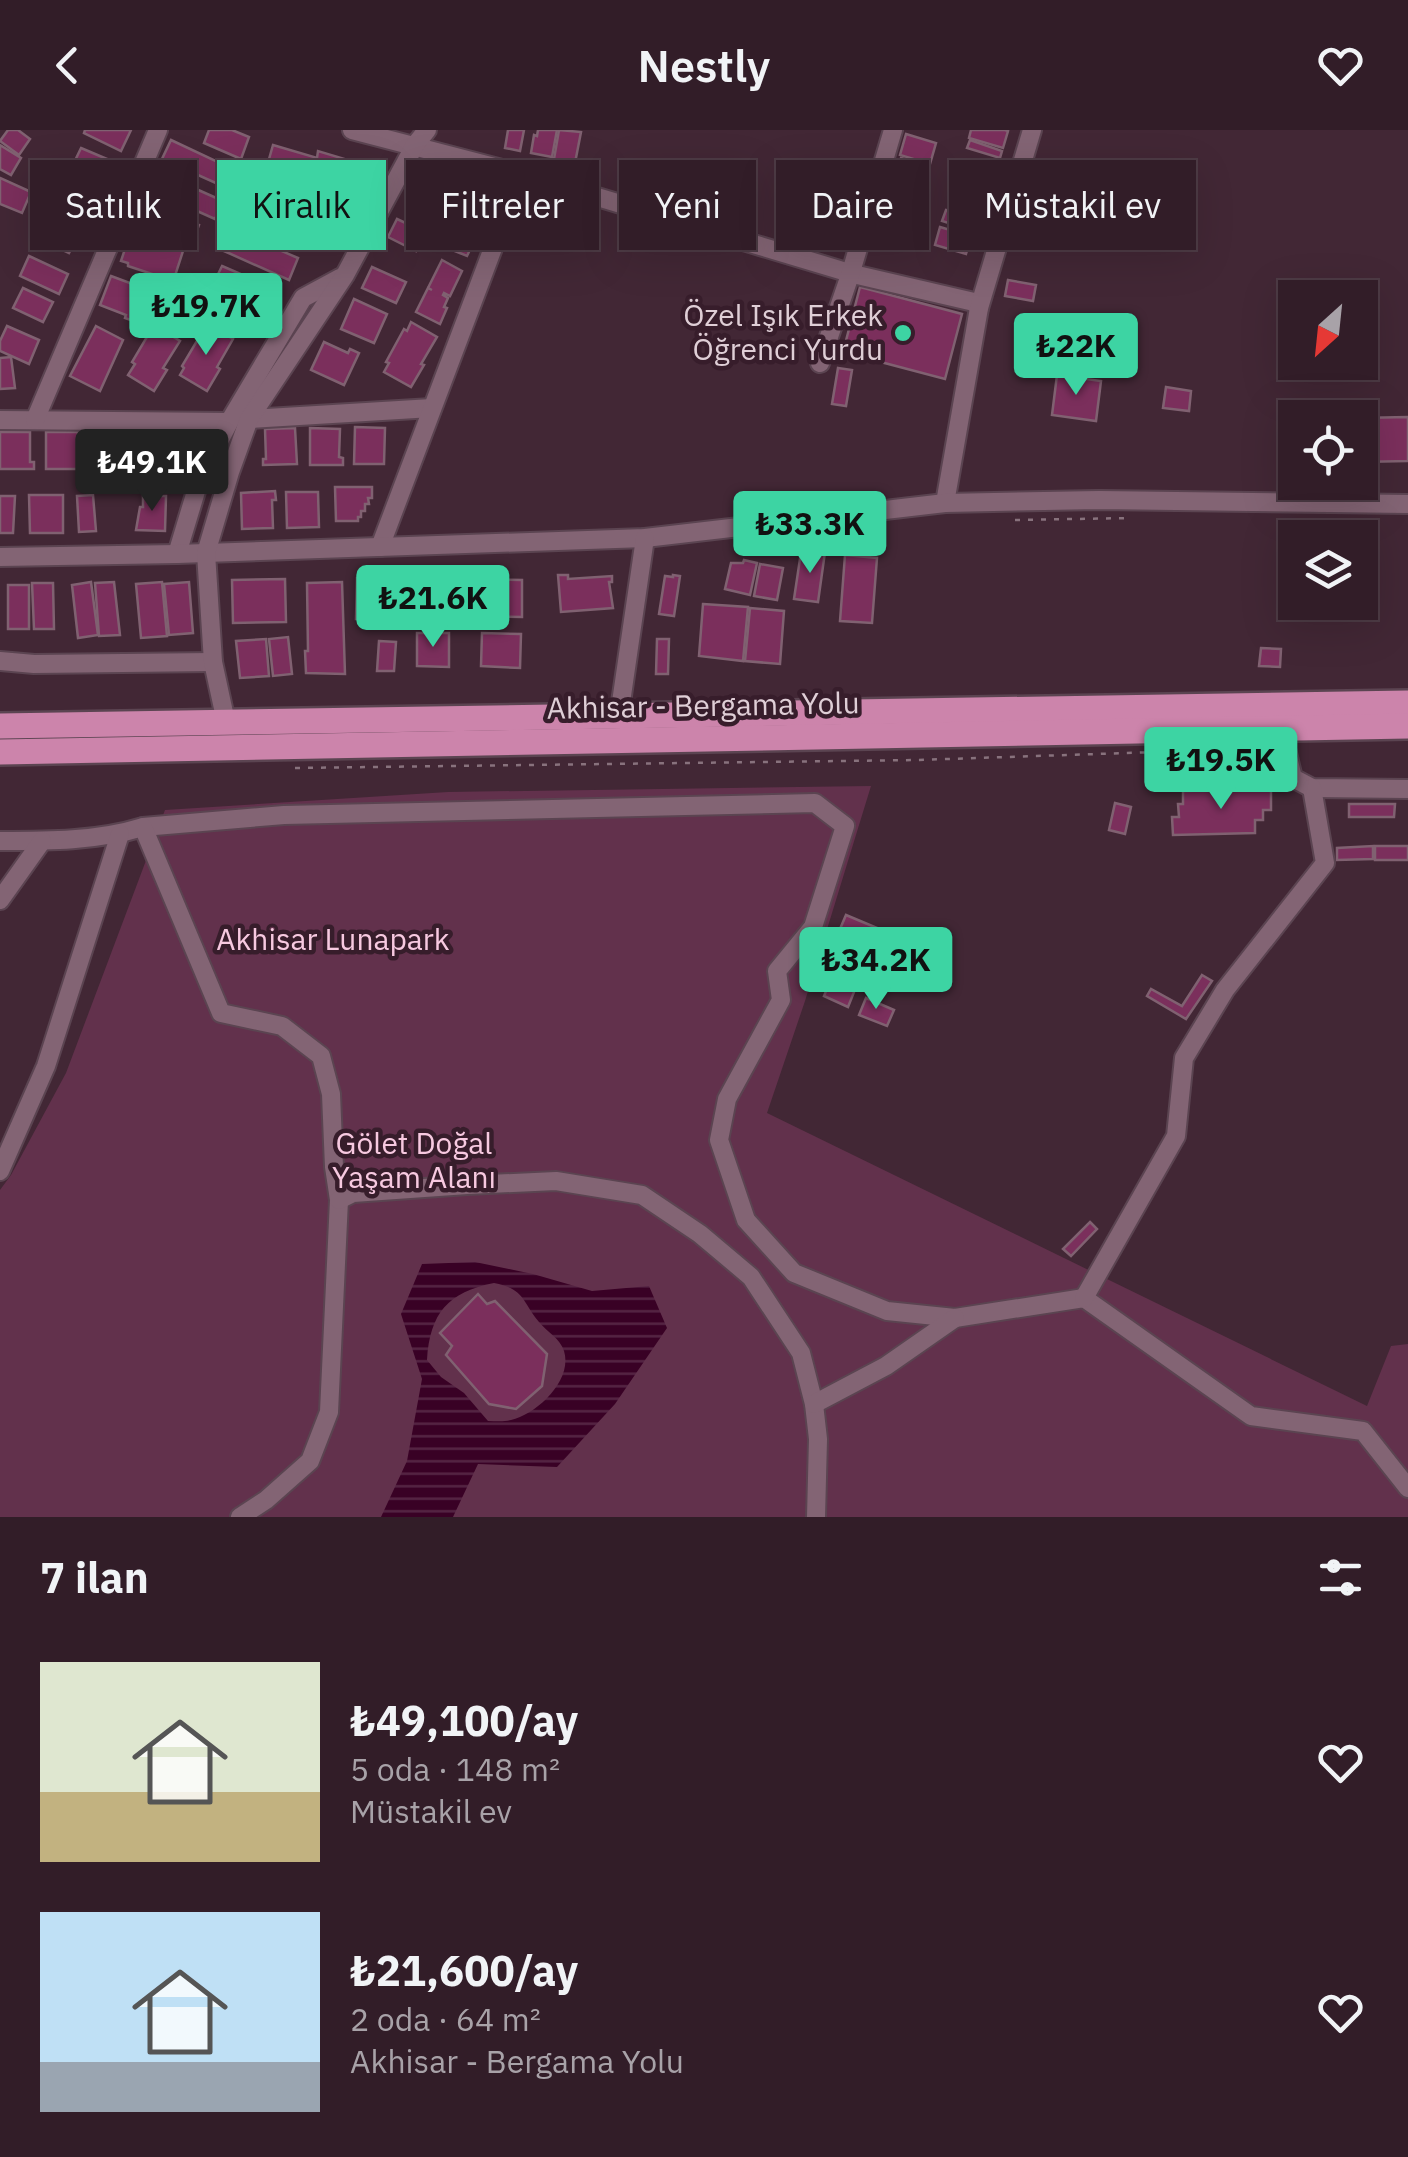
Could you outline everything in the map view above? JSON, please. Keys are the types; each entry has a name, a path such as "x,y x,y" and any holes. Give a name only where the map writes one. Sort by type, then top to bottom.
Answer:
{"main road":[{"name":"Akhisar - Bergama Yolu","path":"0,726 1408,703"},
{"name":"Akhisar - Bergama Yolu","path":"0,752 1408,726"}],"street":[{"path":"35,420 158,130"},
{"path":"352,130 421,138 482,160"},
{"path":"820,363 893,130"},
{"path":"945,503 978,308 1032,130"},
{"path":"226,722 213,662 206,553 249,419 345,275 421,138"},
{"path":"599,197 850,272 974,302 978,308"},
{"path":"380,548 492,250"},
{"path":"177,554 200,478 302,298 345,275"},
{"path":"249,419 432,408"},
{"path":"0,420 229,422"},
{"path":"0,557 645,538 945,503 1098,500 1408,504"},
{"path":"619,716 645,538"},
{"path":"0,661 213,662"},
{"path":"1281,728 1293,778 1312,788 1408,789"},
{"path":"1084,1298 1176,1136 1184,1058 1225,990 1326,862 1312,788"},
{"path":"0,842 120,834 144,827 284,815 816,803 845,826 813,927 778,971 780,1000 727,1099 719,1140 746,1220 794,1273 887,1311 954,1318 1084,1298 1251,1416 1363,1431 1408,1488"},
{"path":"144,827 221,1013 282,1026 322,1056 331,1094 339,1200 329,1412 310,1461 240,1517"},
{"path":"0,1170 46,1066 120,834"},
{"path":"0,900 42,841"},
{"path":"339,1200 353,1193 556,1181 642,1195 700,1234 751,1277 801,1353 818,1439 816,1517"},
{"path":"814,1404 886,1366 954,1318"}],"path":[{"path":"279,768 896,760 1170,752"}],"green space":[{"name":"Gölet Doğal Yaşam Alanı","path":"871,786 767,1113 1367,1406 1391,1346 1408,1344 1408,1517 0,1517 0,1190 66,1073 165,810 448,792"}],"shaded area":[{"path":"475,1262 592,1291 649,1286 667,1328 615,1404 557,1467 478,1464 453,1517 381,1517 407,1461 422,1379 401,1314 422,1264","holes":["494,1283 521,1296 539,1322 560,1342 565,1362 558,1384 542,1403 521,1417 502,1421 488,1421 427,1360 432,1329 444,1307 465,1292"]}],"building":[{"path":"8,130 18,130 30,139 19,155 0,141"},
{"path":"131,130 121,151 84,133"},
{"path":"209,130 232,130 249,137 241,159 204,143"},
{"path":"508,130 524,130 520,151 505,148"},
{"path":"538,130 557,130 552,157 531,153"},
{"path":"559,130 581,132 576,160 554,159"},
{"path":"971,130 1008,131 1003,148 969,138"},
{"path":"906,134 936,143 930,164 929,160 900,155"},
{"path":"171,140 217,162 217,184 197,175 197,160 162,159"},
{"path":"970,140 1002,151 1000,158 967,148"},
{"path":"0,145 21,158 11,175 0,169"},
{"path":"273,145 317,158 318,151 348,160 269,160"},
{"path":"81,148 109,160 75,160"},
{"path":"0,178 30,192 22,213 0,204"},
{"path":"197,189 217,198 215,219 197,211"},
{"path":"397,219 406,223 406,246 388,237"},
{"path":"940,227 949,230 949,249 935,245"},
{"path":"125,250 183,251 174,279 121,261"},
{"path":"279,250 298,258 289,280 224,251"},
{"path":"29,256 68,274 59,294 20,276"},
{"path":"442,260 462,271 450,296 443,295 448,298 444,307 447,308 440,324 416,312"},
{"path":"222,266 273,288 261,318 218,302 220,298 209,293"},
{"path":"372,267 406,282 396,303 362,288"},
{"path":"111,276 146,289 133,321 100,305"},
{"path":"1008,280 1036,285 1033,301 1005,296"},
{"name":"Özel Işık Erkek Öğrenci Yurdu","path":"860,287 962,314 945,379 843,352"},
{"path":"23,288 53,302 43,322 13,308"},
{"path":"354,299 387,314 374,343 341,329"},
{"path":"1035,315 1050,318 1043,353 1028,350"},
{"path":"411,322 437,337 411,387 384,372"},
{"path":"207,324 233,339 207,391 180,375"},
{"path":"154,325 180,341 154,391 128,375"},
{"path":"7,326 39,340 29,364 0,351"},
{"path":"96,326 123,340 100,391 70,376"},
{"path":"324,342 348,353 350,349 359,353 344,385 311,370"},
{"path":"11,357 15,388 0,389 0,358"},
{"path":"838,368 852,370 846,406 832,404"},
{"path":"1057,375 1101,381 1096,421 1052,415"},
{"path":"1166,387 1191,391 1189,411 1163,408"},
{"path":"1408,417 1408,461 1378,462 1378,418"},
{"path":"355,427 385,428 384,464 354,464"},
{"path":"295,428 297,464 263,465 265,429"},
{"path":"310,428 340,429 339,457 343,458 343,465 310,465"},
{"path":"127,431 128,468 95,469 94,432"},
{"path":"143,431 174,431 174,460 178,460 178,468 143,468"},
{"path":"0,432 30,432 30,462 34,462 34,469 0,469"},
{"path":"46,432 78,432 78,460 82,461 83,469 46,469"},
{"path":"335,487 372,487 372,498 368,498 369,504 365,504 358,521 336,521"},
{"path":"275,491 273,528 242,529 241,493"},
{"path":"286,492 318,492 319,527 287,528"},
{"path":"29,495 63,495 63,533 30,533"},
{"path":"93,495 96,531 79,532 77,496"},
{"path":"0,496 15,496 13,533 0,533"},
{"path":"143,496 166,496 165,531 136,530"},
{"path":"801,552 825,552 818,602 794,599"},
{"path":"845,555 877,558 872,623 840,621"},
{"path":"731,563 757,563 750,595 725,589"},
{"path":"760,564 783,568 777,600 754,596"},
{"path":"558,575 568,575 568,579 612,576 609,582 613,608 561,612"},
{"path":"665,576 680,576 674,616 659,614"},
{"path":"357,578 376,579 376,619 356,619"},
{"path":"420,578 454,579 452,614 419,613"},
{"path":"285,579 286,622 233,623 232,580"},
{"path":"483,579 522,580 522,617 483,616"},
{"path":"91,582 98,635 78,638 72,585"},
{"path":"114,582 120,635 99,636 95,583"},
{"path":"162,582 167,636 141,638 136,584"},
{"path":"189,582 193,633 169,635 164,584"},
{"path":"342,582 345,674 306,673 307,583"},
{"path":"32,583 53,583 54,629 34,629"},
{"path":"8,585 29,585 29,629 8,629"},
{"path":"385,587 396,588 392,617 381,616"},
{"path":"703,604 748,607 743,661 699,656"},
{"path":"750,608 784,611 780,664 745,661"},
{"path":"417,633 449,633 449,667 417,666"},
{"path":"482,633 521,634 520,668 481,666"},
{"path":"288,637 292,674 273,676 269,639"},
{"path":"266,639 269,676 240,678 236,641"},
{"path":"657,639 669,639 668,674 656,674"},
{"path":"379,641 396,642 394,671 377,671"},
{"path":"1261,648 1281,649 1280,667 1259,666"},
{"path":"1271,789 1271,810 1263,810 1263,820 1255,820 1255,833 1173,835 1172,817 1179,817 1183,791"},
{"path":"1115,803 1131,807 1125,834 1109,830"},
{"path":"1349,804 1395,804 1394,817 1349,817"},
{"path":"1373,846 1373,859 1337,860 1337,848"},
{"path":"1375,846 1408,846 1408,860 1375,860"},
{"path":"846,915 877,928 868,949 840,937"},
{"path":"834,972 858,982 848,1007 824,996"},
{"path":"1202,975 1212,981 1186,1019 1147,996 1151,989 1182,1006"},
{"path":"866,998 894,1010 887,1026 859,1015"},
{"path":"1090,1222 1097,1229 1071,1256 1063,1249"},
{"path":"478,1294 487,1304 495,1301 547,1354 542,1386 516,1409 489,1404 446,1355 452,1346 440,1333"}],"place":[{"name":"Özel Işık Erkek Öğrenci Yurdu","path":"903,333"}],"park label":[{"name":"Akhisar Lunapark","path":"333,940"}]}
